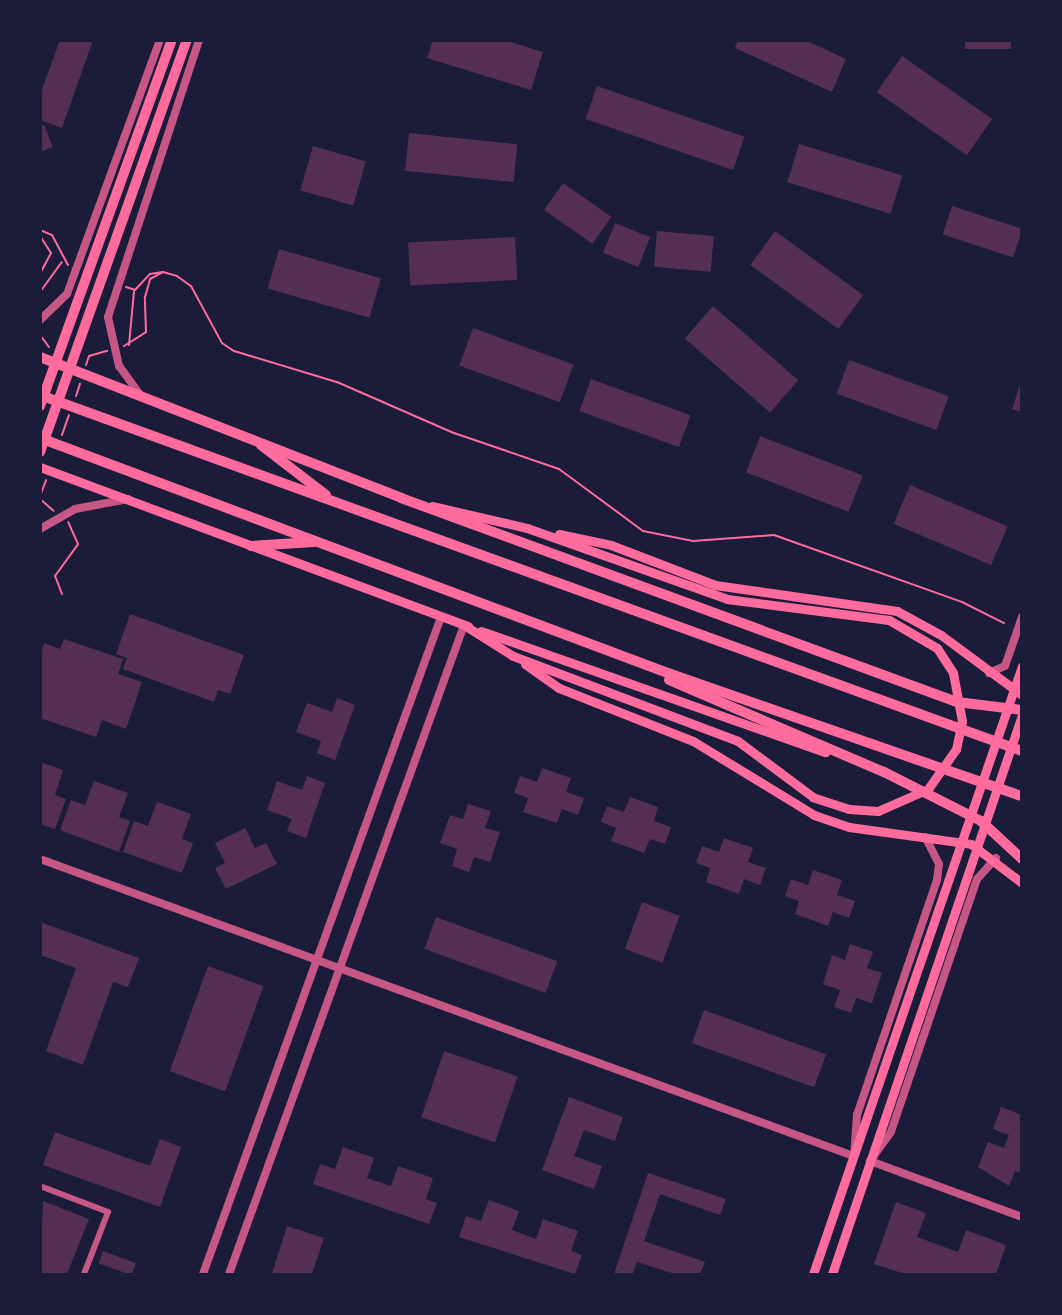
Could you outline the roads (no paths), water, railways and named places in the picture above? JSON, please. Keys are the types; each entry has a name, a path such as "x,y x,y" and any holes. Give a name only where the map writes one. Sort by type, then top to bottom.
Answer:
{"main road":[{"path":"40,406 172,41"},
{"path":"40,452 186,42"},
{"path":"40,357 401,498 957,702 1022,710"},
{"path":"40,395 1022,751"},
{"path":"40,438 545,627 1022,796"},
{"path":"261,445 333,501"},
{"path":"40,467 441,617 884,772"},
{"path":"401,498 611,545 715,585 897,611 941,635 988,673 1022,694"},
{"path":"513,656 738,741 813,797 849,809 878,811 905,802 943,773 956,749 962,721 953,673 937,648 912,630 889,620 746,604 527,528"},
{"path":"251,546 320,542"},
{"path":"464,625 559,688 693,741 814,815 849,827 971,844 996,858 1022,883"},
{"path":"545,627 884,772 981,821 1022,860"},
{"path":"813,1275 1022,666"},
{"path":"832,1275 1022,715"}],"street":[{"path":"40,320 67,294 160,40"},
{"path":"144,399 119,366 108,317 199,40"},
{"path":"40,529 75,509 128,499"},
{"path":"203,1275 441,617"},
{"path":"1022,617 1005,666 1008,684 1022,694"},
{"path":"229,1275 464,625"},
{"path":"988,673 1005,666"},
{"path":"40,859 854,1156 857,1115 938,879 939,864 926,837"},
{"path":"996,858 977,879 891,1132 870,1161 1022,1217"},
{"path":"40,1186 108,1212 84,1275"}]}
